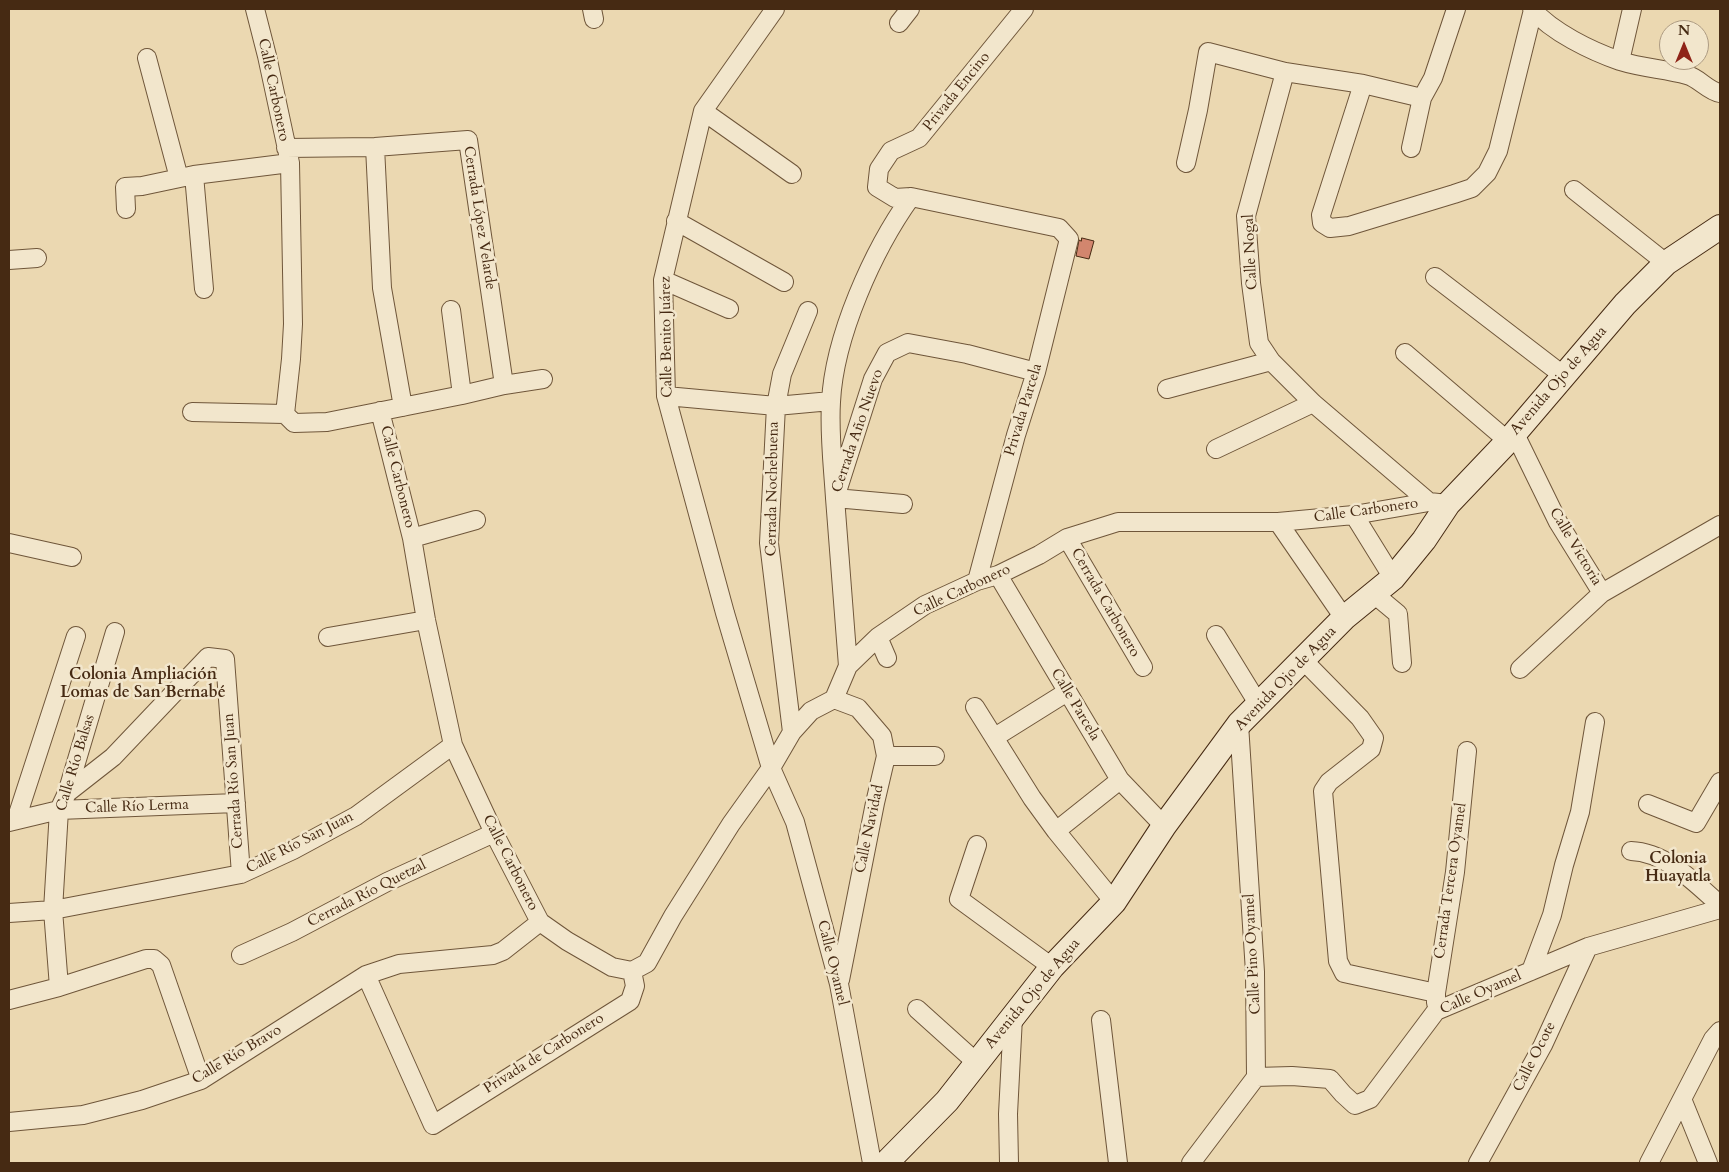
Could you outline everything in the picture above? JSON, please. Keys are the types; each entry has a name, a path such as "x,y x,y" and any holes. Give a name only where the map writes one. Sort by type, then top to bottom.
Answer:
{"street":[{"name":"Calle Carbonero","path":"255,9 288,156 293,324 285,414 294,423 300,424 327,422 380,411 412,538 426,620 453,745 494,833 540,922 567,941 612,967 632,971"},
{"name":"Calle Benito Juárez","path":"771,768 725,613 666,396 663,280 703,110 775,9"},
{"path":"900,23 910,9"},
{"name":"Privada Encino","path":"910,198 895,198 877,186 879,169 890,152 919,138 1024,9"},
{"path":"1411,148 1422,98 1432,78 1456,9"},
{"path":"1363,84 1322,215 1322,223 1330,228 1350,226 1472,188 1487,173 1498,151 1532,9 1576,42 1620,61 1690,75 1715,92 1720,93"},
{"path":"1620,61 1632,9"},
{"path":"1186,163 1208,52 1285,72 1363,84 1422,98"},
{"path":"147,58 186,177 204,288"},
{"name":"Calle Nogal","path":"1285,72 1246,216 1251,283 1259,343 1270,361 1314,403 1439,503"},
{"path":"703,110 792,174"},
{"name":"Cerrada López Velarde","path":"126,209 125,187 186,177 288,156 468,140 504,385"},
{"path":"375,147 382,288 403,406"},
{"path":"1574,190 1666,263"},
{"path":"903,504 835,498 831,401 836,363 852,311 882,242 910,198"},
{"name":"Privada Parcela","path":"910,198 1058,228 1069,239 1036,372 1016,435 977,581"},
{"path":"676,221 784,282"},
{"name":"Avenida Ojo de Agua","path":"886,1163 947,1101 1052,968 1114,902 1164,826 1239,724 1344,618 1393,578 1424,540 1439,503 1511,437 1625,304 1666,263 1720,227"},
{"path":"9,260 37,258"},
{"path":"1435,277 1564,376"},
{"path":"663,280 729,309"},
{"path":"451,310 462,395"},
{"name":"Cerrada Nochebuena","path":"792,732 769,543 776,406 782,374 808,311"},
{"name":"Cerrada Año Nuevo","path":"848,666 835,498 873,379 887,353 908,343 967,354 1036,372"},
{"path":"1405,353 1511,437"},
{"path":"1167,389 1270,361"},
{"path":"380,411 504,385 543,379"},
{"path":"666,396 776,406 831,401"},
{"path":"1216,449 1314,403"},
{"path":"192,412 285,414"},
{"name":"Calle Victoria","path":"1511,437 1558,522 1602,593 1720,525"},
{"name":"Calle Carbonero","path":"834,700 848,666 878,637 925,605 977,581 998,575 1067,538 1118,522 1278,522 1354,515 1439,503"},
{"path":"1354,515 1393,578"},
{"path":"412,538 476,520"},
{"path":"1278,522 1344,618"},
{"name":"Cerrada Carbonero","path":"1067,538 1143,667"},
{"path":"9,543 72,557"},
{"name":"Calle Parcela","path":"998,575 1120,780 1164,826"},
{"path":"1520,669 1602,593"},
{"path":"1374,594 1398,614 1402,663"},
{"path":"328,637 426,620"},
{"name":"Calle Río Balsas","path":"58,987 53,910 59,810 67,792 115,632"},
{"path":"1216,635 1259,704"},
{"path":"12,821 76,636"},
{"path":"878,637 887,658"},
{"name":"Cerrada Río San Juan","path":"67,792 113,757 208,657 225,659 241,874"},
{"path":"1304,660 1360,718 1374,738 1371,749 1329,782 1323,791 1338,961 1344,973 1436,993"},
{"path":"994,737 1068,692"},
{"path":"632,971 647,963 673,916 731,824 771,768 792,732 811,711 834,700"},
{"name":"Calle Navidad","path":"834,700 858,708 882,736 886,756 839,984"},
{"path":"975,707 1032,798 1056,831 1114,902"},
{"path":"1531,970 1552,915 1564,865 1580,812 1595,722"},
{"name":"Calle Pino Oyamel","path":"1239,724 1255,972 1256,1077"},
{"name":"Calle Río San Juan","path":"9,913 53,910 241,874 294,850 356,816 453,745"},
{"name":"Cerrada Tercera Oyamel","path":"1436,1011 1436,993 1455,872 1467,751"},
{"path":"886,756 935,756"},
{"name":"Calle Oyamel","path":"771,768 795,822 839,984 872,1163"},
{"path":"1056,831 1120,780"},
{"path":"1648,804 1696,822 1720,782"},
{"name":"Calle Río Lerma","path":"12,821 59,810 236,803"},
{"name":"Cerrada Río Quetzal","path":"241,955 292,932 387,882 494,833"},
{"path":"977,845 959,899 1052,968"},
{"path":"1631,851 1642,851 1665,861 1720,905"},
{"name":"Calle Oyamel","path":"1256,1077 1292,1076 1330,1079 1354,1105 1370,1099 1436,1011 1588,947 1720,909"},
{"name":"Calle Río Bravo","path":"9,1122 83,1115 142,1100 201,1080 366,975 399,964 493,955 502,951 540,922"},
{"name":"Calle Ocote","path":"1478,1163 1543,1044 1588,947"},
{"path":"9,1000 58,987 146,959 154,959 161,966 201,1080"},
{"name":"Privada de Carbonero","path":"366,975 434,1125 630,1000 635,986 632,971"},
{"path":"917,1009 977,1063"},
{"path":"1010,1163 1008,1114 1013,1017"},
{"path":"1101,1020 1118,1163"},
{"path":"1649,1163 1713,1039 1720,1031"},
{"path":"1191,1163 1256,1077"},
{"path":"1682,1100 1708,1163"}],"building":[{"path":"1082,238 1094,241 1089,259 1076,256 1079,240 1081,241"}],"district":[{"name":"Colonia Ampliación Lomas de San Bernabé","path":"143,684"},
{"name":"Colonia Huayatla","path":"1678,868"}]}
